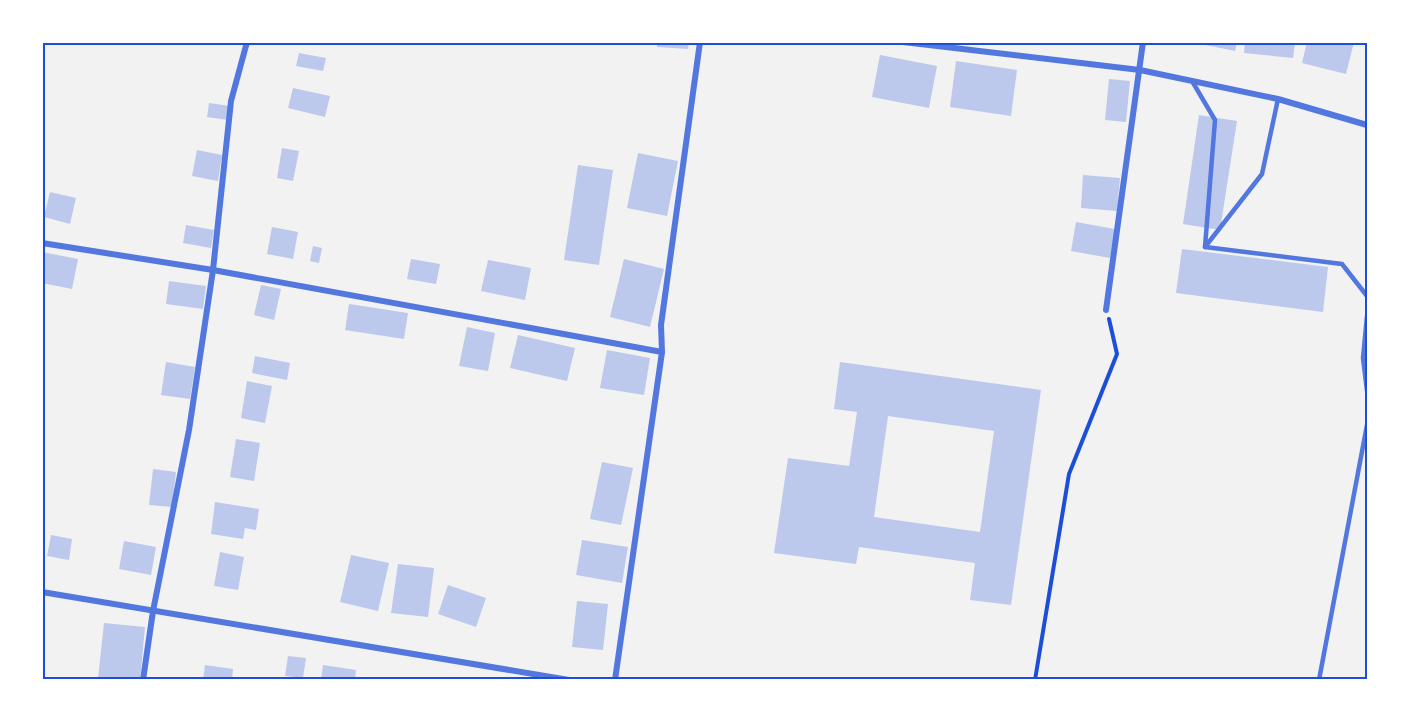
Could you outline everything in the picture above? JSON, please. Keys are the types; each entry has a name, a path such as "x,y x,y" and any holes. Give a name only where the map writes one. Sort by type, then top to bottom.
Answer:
{"street":[{"path":"143,680 153,611 189,430 213,270 231,100 247,42"},
{"path":"615,680 662,352 661,325 700,42"},
{"path":"903,42 1140,70 1278,99 1367,125"},
{"path":"1106,310 1143,42"},
{"path":"42,243 213,270 662,352"},
{"path":"42,592 570,680"}],"lane":[{"path":"1192,81 1215,120 1205,247"},
{"path":"1205,247 1262,174 1278,99"},
{"path":"1205,247 1342,264 1367,296"},
{"path":"1367,316 1363,358 1367,391"},
{"path":"1319,680 1367,425"}],"path":[{"path":"1035,680 1069,474 1117,354 1106,310"}],"building":[{"path":"657,42 689,42 688,49 657,47"},
{"path":"1191,42 1237,42 1235,51"},
{"path":"1245,42 1295,42 1293,58 1244,53"},
{"path":"1307,42 1354,42 1346,74 1302,63"},
{"path":"299,53 326,58 323,71 296,66"},
{"path":"880,55 937,66 929,108 872,97"},
{"path":"956,61 1017,70 1011,116 950,107"},
{"path":"1109,79 1130,81 1126,122 1105,120"},
{"path":"293,88 330,96 325,117 288,108"},
{"path":"209,103 230,106 228,120 207,117"},
{"path":"1199,115 1237,121 1220,230 1183,224"},
{"path":"282,148 299,151 293,181 277,178"},
{"path":"197,150 222,155 218,181 192,176"},
{"path":"638,153 678,161 667,216 627,208"},
{"path":"578,165 613,170 599,265 564,260"},
{"path":"1083,175 1120,178 1117,211 1081,208"},
{"path":"50,192 76,198 70,224 44,217"},
{"path":"1076,222 1115,229 1110,258 1071,251"},
{"path":"186,225 214,230 211,248 183,243"},
{"path":"272,227 298,232 293,259 267,254"},
{"path":"313,246 322,248 319,263 310,261"},
{"path":"1182,249 1328,267 1323,312 1176,293"},
{"path":"42,252 78,259 72,289 42,283"},
{"path":"411,259 440,264 436,284 407,279"},
{"path":"624,259 664,269 650,327 610,317"},
{"path":"488,260 531,268 525,300 481,291"},
{"path":"169,281 206,286 203,309 166,304"},
{"path":"261,285 281,289 274,320 254,315"},
{"path":"349,304 408,313 404,339 345,330"},
{"path":"467,327 495,333 488,371 459,366"},
{"path":"518,335 575,348 567,381 510,368"},
{"path":"607,350 650,358 644,395 600,388"},
{"path":"255,356 290,363 287,380 252,373"},
{"path":"166,362 195,367 190,399 161,395"},
{"path":"840,362 1041,390 1011,605 970,600 975,563 859,547 856,564 774,553 788,458 849,466 857,412 834,409","holes":["888,416 994,431 980,532 874,517"]},
{"path":"247,381 272,386 265,423 241,418"},
{"path":"236,439 260,443 254,481 230,477"},
{"path":"602,462 633,468 621,525 590,519"},
{"path":"153,469 176,472 172,507 149,505"},
{"path":"215,502 259,509 256,530 245,528 243,539 211,534"},
{"path":"51,535 72,539 69,560 47,556"},
{"path":"582,540 628,547 622,583 576,575"},
{"path":"124,541 156,547 151,575 119,569"},
{"path":"220,552 244,557 238,590 214,586"},
{"path":"351,555 389,563 378,611 340,602"},
{"path":"398,564 434,568 428,617 391,613"},
{"path":"448,585 486,598 476,627 438,614"},
{"path":"577,601 608,604 603,650 572,647"},
{"path":"104,623 145,627 140,680 98,678"},
{"path":"288,656 306,658 303,678 285,676"},
{"path":"205,665 233,669 232,680 203,680"},
{"path":"323,665 356,670 355,680 321,680"}]}
